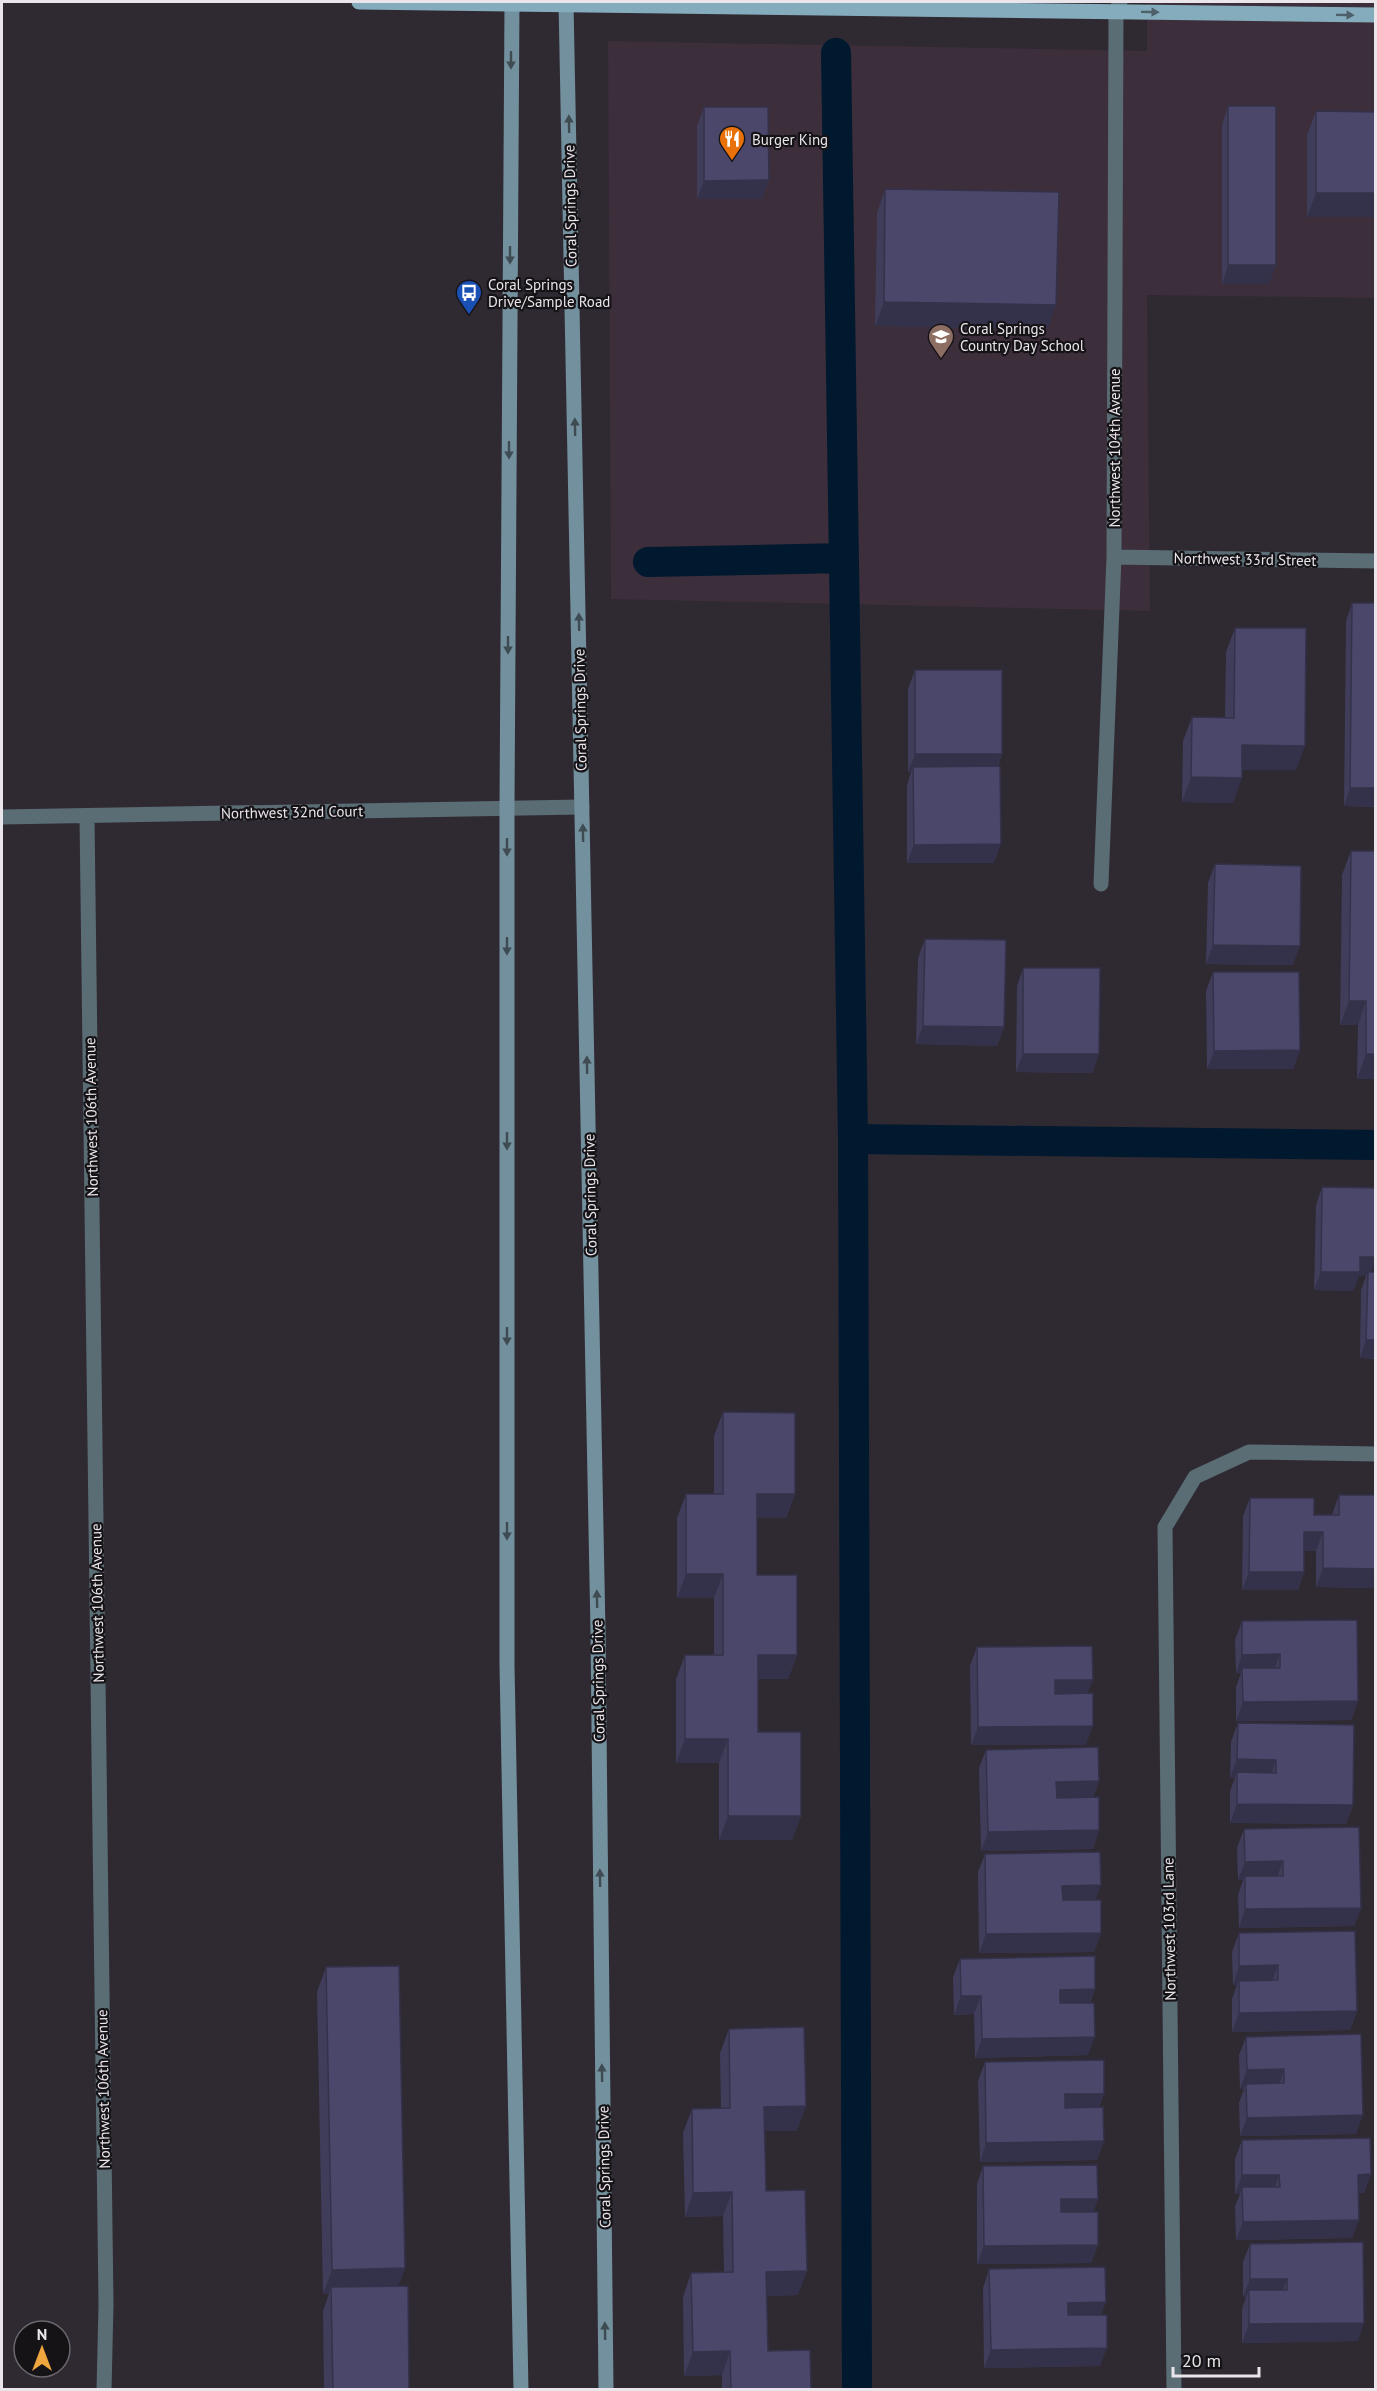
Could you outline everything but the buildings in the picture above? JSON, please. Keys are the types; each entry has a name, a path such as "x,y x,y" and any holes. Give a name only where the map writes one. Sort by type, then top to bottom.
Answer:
{"main road":[{"path":"359,2 951,10 1118,7 1376,15"},
{"path":"512,3 507,807 507,1665 521,2390"},
{"name":"Coral Springs Drive","path":"566,3 597,1620 606,2390"}],"street":[{"path":"951,10 987,2"},
{"name":"Northwest 104th Avenue","path":"1101,884 1114,557 1118,7"},
{"name":"Northwest 33rd Street","path":"1114,557 1376,561"},
{"name":"Northwest 32nd Court","path":"2,817 582,807"},
{"name":"Northwest 106th Avenue","path":"87,817 106,2305 104,2390"},
{"name":"Northwest 103rd Lane","path":"1174,2390 1165,1527 1194,1477 1249,1452 1376,1454"}],"shaded area":[{"path":"1147,2 1375,2 1375,298 1147,295 1150,611 611,599 608,41 1147,51"}],"waterway":[{"path":"836,53 853,1139 1376,1145"},
{"path":"648,562 844,558"},
{"path":"853,1139 857,2390"}],"place":[{"name":"Burger King","path":"732,162"},
{"name":"Coral Springs Drive/Sample Road","path":"469,316"},
{"name":"Coral Springs Country Day School","path":"941,360"}]}
